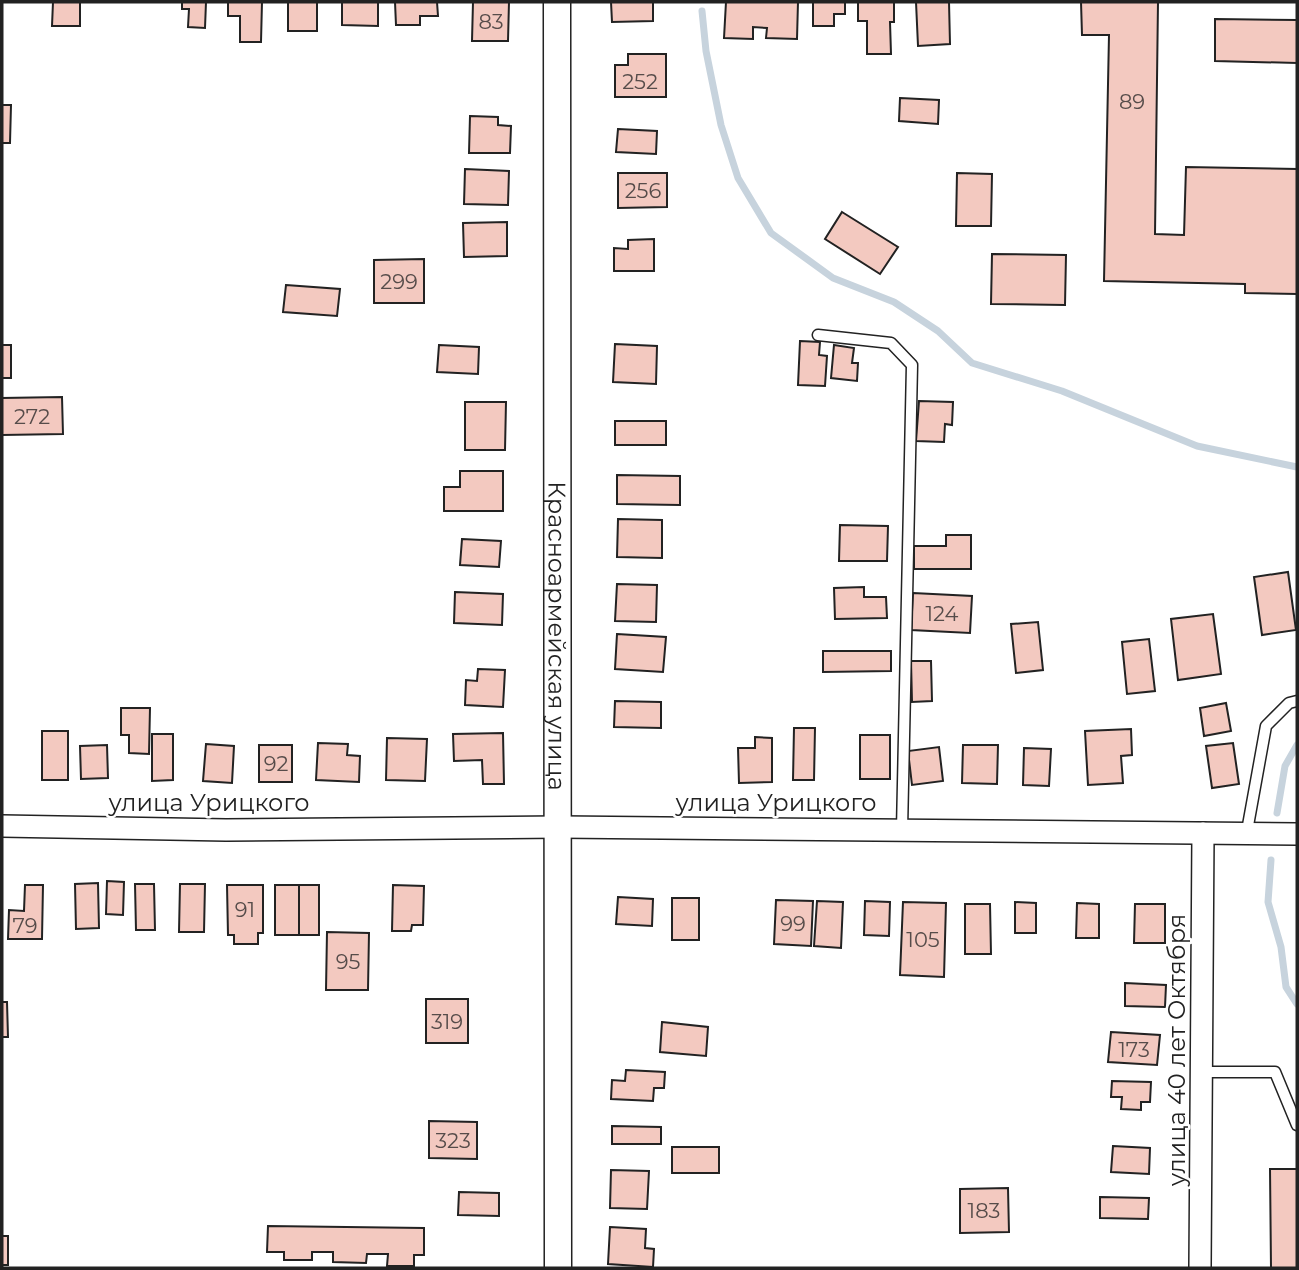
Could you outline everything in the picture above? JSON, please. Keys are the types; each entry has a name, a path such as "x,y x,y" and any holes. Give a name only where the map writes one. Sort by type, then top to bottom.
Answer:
{"street":[{"name":"Красноармейская улица","path":"557,2 560,827 558,1268"},
{"name":"улица Урицкого","path":"2,826 226,830 560,827 1203,833 1247,831 1297,834"},
{"name":"улица 40 лет Октября","path":"1200,1268 1203,833"}],"lane":[{"path":"818,335 891,343 912,365 902,830"},
{"path":"1247,831 1266,726 1289,703 1297,701"},
{"path":"1203,1072 1275,1072 1297,1125"}],"building":[{"path":"53,2 80,2 80,26 52,26"},
{"path":"182,2 206,2 205,28 188,27 189,9 182,9"},
{"path":"228,2 262,2 261,42 240,42 240,16 228,16"},
{"path":"288,2 317,2 317,31 288,31"},
{"path":"342,2 378,2 378,26 342,25"},
{"path":"395,2 437,2 438,16 420,16 420,25 396,25"},
{"path":"473,2 509,2 508,41 472,41"},
{"path":"611,2 653,2 653,21 612,22"},
{"path":"726,2 798,2 797,39 766,38 767,28 753,27 753,39 724,38"},
{"path":"813,2 845,2 845,14 834,14 834,26 813,26"},
{"path":"858,2 894,2 894,22 890,22 891,54 867,54 867,21 858,21"},
{"path":"916,2 949,2 950,44 918,46"},
{"path":"1081,2 1158,2 1155,234 1184,235 1186,167 1297,169 1297,294 1245,293 1245,284 1104,281 1109,35 1082,35"},
{"path":"1215,19 1297,20 1297,63 1215,61"},
{"path":"628,54 666,54 666,97 615,97 615,65 628,65"},
{"path":"900,98 939,100 938,124 899,121"},
{"path":"2,105 11,105 10,143 2,143"},
{"path":"470,116 498,117 498,125 511,126 510,153 469,153"},
{"path":"618,129 657,131 656,154 616,152"},
{"path":"465,169 509,171 508,205 464,204"},
{"path":"618,173 667,173 667,207 618,208"},
{"path":"957,173 992,174 991,226 956,226"},
{"path":"842,212 898,247 880,274 825,239"},
{"path":"507,222 507,256 464,257 463,223"},
{"path":"654,239 654,271 614,271 614,248 628,249 628,240"},
{"path":"992,254 1066,255 1065,305 991,304"},
{"path":"424,259 424,303 374,303 374,260"},
{"path":"286,285 340,289 337,316 283,312"},
{"path":"800,341 820,342 819,355 827,356 825,386 798,385"},
{"path":"615,344 657,346 656,384 613,382"},
{"path":"2,345 11,345 11,378 2,378"},
{"path":"439,345 479,347 478,374 437,372"},
{"path":"834,345 854,348 852,363 858,363 857,381 831,378"},
{"path":"62,397 63,434 2,435 2,398"},
{"path":"919,401 953,402 952,425 945,424 944,442 916,441"},
{"path":"465,402 506,402 505,450 465,450"},
{"path":"615,421 666,421 666,445 615,445"},
{"path":"460,471 503,471 503,511 444,511 444,487 460,487"},
{"path":"617,475 680,476 680,505 617,504"},
{"path":"618,519 662,520 662,558 617,557"},
{"path":"840,525 888,526 887,561 839,561"},
{"path":"946,535 971,535 971,569 914,569 914,546 946,546"},
{"path":"462,539 501,541 499,567 460,565"},
{"path":"1288,572 1296,630 1262,635 1254,577"},
{"path":"617,584 657,585 656,622 615,621"},
{"path":"864,587 864,597 886,597 887,618 835,619 834,588"},
{"path":"455,592 503,594 502,625 454,623"},
{"path":"913,593 972,596 970,633 911,630"},
{"path":"1213,614 1221,674 1178,680 1171,619"},
{"path":"1038,622 1043,670 1016,673 1011,624"},
{"path":"617,634 666,637 663,672 615,669"},
{"path":"1149,639 1155,691 1127,694 1122,642"},
{"path":"823,651 891,651 891,671 823,672"},
{"path":"911,661 931,661 932,701 912,702"},
{"path":"478,669 505,670 503,707 465,705 466,680 477,681"},
{"path":"615,701 661,702 661,728 614,727"},
{"path":"1226,703 1231,731 1204,736 1200,708"},
{"path":"121,708 150,708 149,754 129,753 129,735 121,735"},
{"path":"794,728 815,728 814,780 793,780"},
{"path":"1131,729 1132,755 1121,756 1123,783 1088,785 1085,731"},
{"path":"42,731 68,731 68,780 42,780"},
{"path":"503,733 504,784 483,784 482,760 454,761 453,734"},
{"path":"152,734 173,734 173,780 152,781"},
{"path":"860,735 890,735 890,779 860,779"},
{"path":"755,737 772,738 772,782 739,783 738,748 755,748"},
{"path":"387,738 427,739 425,781 386,780"},
{"path":"318,743 348,744 347,755 360,756 359,782 316,780"},
{"path":"1233,743 1239,784 1212,788 1206,746"},
{"path":"206,744 234,746 232,783 203,781"},
{"path":"107,745 108,778 81,779 80,746"},
{"path":"259,745 292,745 292,782 259,782"},
{"path":"963,745 998,745 997,784 962,783"},
{"path":"939,747 943,781 912,785 908,751"},
{"path":"1024,748 1051,749 1049,786 1023,785"},
{"path":"107,881 124,882 123,915 106,914"},
{"path":"98,883 99,928 76,929 75,884"},
{"path":"135,884 154,884 155,930 136,930"},
{"path":"180,884 205,884 204,932 179,932"},
{"path":"25,885 43,885 42,939 8,939 9,910 24,911"},
{"path":"227,885 263,885 263,933 258,933 258,944 234,944 234,935 228,935"},
{"path":"275,885 299,885 299,935 275,935"},
{"path":"299,885 319,885 319,935 299,935"},
{"path":"393,885 424,886 423,925 412,925 411,931 392,931"},
{"path":"618,897 653,899 652,926 616,924"},
{"path":"672,898 699,898 699,940 672,940"},
{"path":"776,900 813,901 811,946 774,944"},
{"path":"817,901 843,902 841,948 814,946"},
{"path":"865,901 890,902 889,936 864,935"},
{"path":"903,902 946,903 944,977 900,975"},
{"path":"1015,902 1036,903 1036,933 1015,933"},
{"path":"1077,903 1099,904 1099,938 1076,938"},
{"path":"965,904 990,904 991,954 965,954"},
{"path":"1135,904 1165,904 1165,943 1134,943"},
{"path":"327,932 369,933 368,990 326,990"},
{"path":"1125,983 1166,985 1165,1007 1125,1006"},
{"path":"426,999 468,999 468,1043 426,1043"},
{"path":"2,1002 7,1002 8,1037 2,1037"},
{"path":"662,1022 708,1027 706,1056 660,1052"},
{"path":"1111,1032 1160,1035 1157,1065 1108,1062"},
{"path":"626,1070 665,1072 664,1088 654,1088 653,1101 611,1099 612,1080 625,1081"},
{"path":"1112,1081 1151,1082 1150,1102 1141,1102 1141,1110 1121,1109 1122,1097 1111,1097"},
{"path":"429,1121 477,1122 477,1159 429,1158"},
{"path":"612,1126 661,1127 661,1144 612,1144"},
{"path":"1113,1146 1150,1148 1149,1174 1111,1172"},
{"path":"672,1147 719,1147 719,1173 672,1173"},
{"path":"1270,1169 1297,1169 1297,1268 1271,1268"},
{"path":"611,1170 649,1171 647,1209 610,1208"},
{"path":"1008,1188 1009,1232 960,1233 960,1189"},
{"path":"459,1192 499,1193 499,1216 458,1215"},
{"path":"1100,1197 1149,1198 1148,1219 1100,1218"},
{"path":"268,1226 424,1228 424,1255 414,1255 414,1266 387,1266 388,1254 367,1254 366,1263 333,1262 333,1252 312,1252 312,1260 284,1260 284,1252 267,1252"},
{"path":"610,1227 646,1229 645,1248 654,1249 653,1267 608,1264"},
{"path":"2,1236 8,1236 8,1265 2,1265"}],"waterway":[{"path":"702,11 706,51 721,125 738,178 771,233 833,278 894,302 938,331 972,363 1062,391 1197,446 1297,467"},
{"path":"1277,813 1285,766 1297,745"},
{"path":"1271,860 1268,902 1281,947 1286,987 1297,1004"}]}
